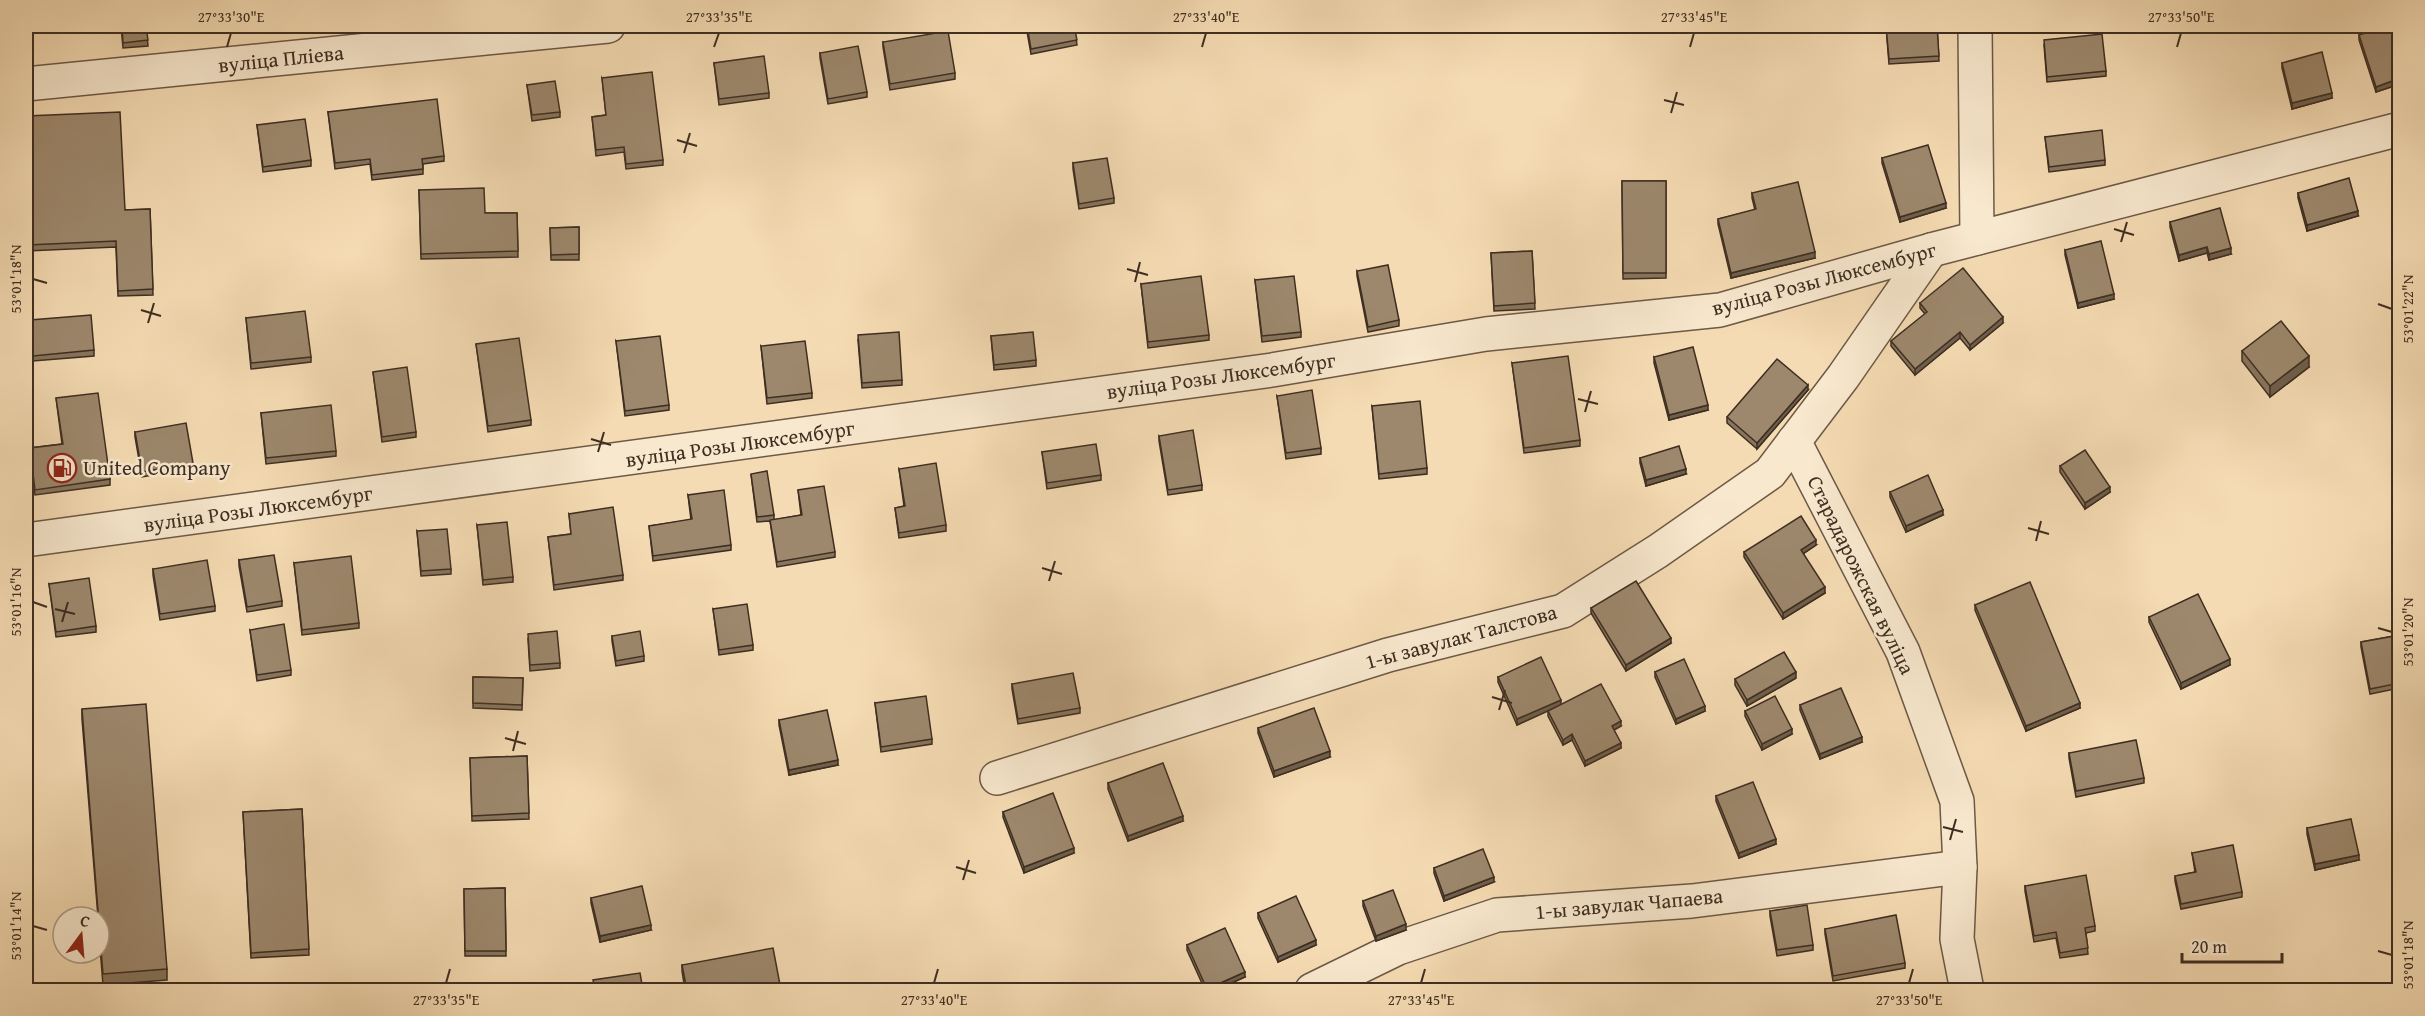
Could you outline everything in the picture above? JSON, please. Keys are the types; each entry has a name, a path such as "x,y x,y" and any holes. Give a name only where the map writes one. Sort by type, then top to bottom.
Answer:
{"street":[{"name":"вуліца Пліева","path":"26,84 608,26"},
{"path":"1975,26 1977,238"},
{"name":"вуліца Розы Люксембург","path":"26,540 1272,370 1486,334 1720,310 1931,250 2400,129"},
{"name":"1-ы завулак Талстова","path":"997,778 1388,655 1563,611 1658,551 1770,473 1869,340 1931,250"},
{"name":"Старадарожская вуліца","path":"1794,441 1903,652 1957,801 1960,867 1957,939 1967,990"},
{"name":"1-ы завулак Чапаева","path":"1312,990 1398,948 1497,915 1692,901 1960,867"}],"building":[{"path":"26,26 51,26 26,28"},
{"path":"122,26 146,26 148,40 123,43"},
{"path":"1027,26 1074,26 1077,40 1031,49"},
{"path":"1886,26 1937,26 1939,56 1889,59"},
{"path":"2387,26 2398,26 2400,30 2400,78 2376,87 2359,35"},
{"path":"948,31 955,73 890,84 883,42"},
{"path":"2102,34 2106,71 2047,77 2044,40"},
{"path":"858,46 867,92 828,99 820,53"},
{"path":"2322,52 2332,93 2292,103 2282,63"},
{"path":"764,56 769,93 719,99 714,63"},
{"path":"652,72 663,160 626,164 624,147 596,150 592,117 606,115 602,78"},
{"path":"555,81 560,112 532,115 527,85"},
{"path":"437,99 444,156 422,159 423,169 372,175 370,159 335,163 328,112"},
{"path":"120,112 125,210 150,209 153,289 118,291 116,241 27,245 26,116"},
{"path":"305,119 311,160 263,167 257,125"},
{"path":"2102,130 2105,160 2049,167 2045,137"},
{"path":"1928,145 1946,203 1900,217 1882,158"},
{"path":"1107,158 1114,198 1079,204 1073,163"},
{"path":"2349,178 2358,211 2307,225 2298,193"},
{"path":"1622,181 1666,181 1666,273 1623,273"},
{"path":"1798,182 1815,252 1731,273 1718,219 1756,209 1752,193"},
{"path":"484,188 485,213 517,213 518,251 421,254 419,190"},
{"path":"2220,208 2231,248 2209,254 2207,247 2179,255 2170,222"},
{"path":"579,227 579,254 551,255 550,228"},
{"path":"2101,241 2114,294 2078,303 2065,250"},
{"path":"1532,251 1535,303 1494,306 1491,253"},
{"path":"1388,265 1399,320 1368,327 1357,271"},
{"path":"1963,268 2003,317 1970,345 1960,332 1915,369 1891,341 1927,312 1920,303"},
{"path":"1201,276 1209,335 1148,342 1141,284"},
{"path":"1294,276 1301,332 1262,336 1255,280"},
{"path":"305,311 311,357 251,363 246,318"},
{"path":"91,315 94,350 33,356 30,320"},
{"path":"2281,321 2309,356 2270,386 2242,351"},
{"path":"899,332 902,380 862,383 858,335"},
{"path":"1033,332 1036,360 994,365 991,336"},
{"path":"660,336 669,405 625,411 616,341"},
{"path":"519,338 531,420 488,426 476,344"},
{"path":"805,341 812,393 767,398 761,346"},
{"path":"1693,347 1708,405 1669,415 1654,357"},
{"path":"1568,356 1580,440 1524,448 1512,363"},
{"path":"1777,359 1808,385 1757,443 1727,417"},
{"path":"407,367 416,432 382,437 373,372"},
{"path":"1312,390 1321,448 1286,453 1277,396"},
{"path":"98,393 110,479 35,490 30,448 63,444 56,398"},
{"path":"1420,401 1427,468 1379,474 1372,406"},
{"path":"331,405 336,451 266,458 261,413"},
{"path":"186,423 193,463 142,472 135,432"},
{"path":"1193,430 1202,485 1168,490 1159,436"},
{"path":"1096,444 1101,475 1047,483 1042,452"},
{"path":"1679,446 1686,469 1646,480 1640,458"},
{"path":"2085,450 2110,487 2085,503 2060,466"},
{"path":"936,463 946,525 899,533 895,508 905,506 899,469"},
{"path":"767,471 774,515 757,517 751,474"},
{"path":"1928,475 1943,510 1906,526 1890,492"},
{"path":"824,486 835,552 777,562 770,520 802,515 798,490"},
{"path":"724,490 731,545 653,556 649,526 692,519 688,495"},
{"path":"613,507 623,575 554,585 548,537 571,534 569,514"},
{"path":"1801,516 1816,540 1801,550 1825,587 1783,613 1744,552"},
{"path":"507,522 513,577 483,580 477,525"},
{"path":"447,529 451,569 421,571 417,531"},
{"path":"274,555 282,601 247,607 239,560"},
{"path":"351,556 359,623 302,630 294,563"},
{"path":"207,560 215,606 160,614 153,569"},
{"path":"89,578 96,626 56,632 49,584"},
{"path":"1636,581 1671,638 1626,665 1591,608"},
{"path":"2030,582 2080,703 2026,726 1975,605"},
{"path":"2198,594 2230,659 2181,683 2149,617"},
{"path":"747,604 753,645 719,650 713,609"},
{"path":"284,624 291,670 257,675 250,630"},
{"path":"557,631 560,663 530,665 528,634"},
{"path":"640,631 644,656 616,661 612,636"},
{"path":"2400,635 2400,683 2370,689 2361,642"},
{"path":"1784,652 1796,672 1747,700 1735,679"},
{"path":"1541,657 1561,700 1517,719 1498,677"},
{"path":"1684,659 1705,706 1676,719 1655,672"},
{"path":"1073,673 1080,708 1018,719 1012,684"},
{"path":"473,677 523,678 522,705 473,703"},
{"path":"1601,684 1621,721 1612,726 1621,743 1585,761 1572,734 1563,740 1548,711"},
{"path":"1841,688 1862,737 1820,754 1800,705"},
{"path":"926,696 932,739 881,747 875,703"},
{"path":"1775,696 1792,729 1762,744 1745,711"},
{"path":"146,704 167,969 103,974 102,965 111,965 111,905 98,905 82,709"},
{"path":"1314,708 1330,751 1274,771 1258,728"},
{"path":"827,710 838,760 789,770 779,720"},
{"path":"2136,740 2144,778 2076,791 2069,753"},
{"path":"527,756 529,813 472,816 470,758"},
{"path":"1163,763 1183,816 1128,836 1108,783"},
{"path":"1753,782 1776,839 1739,853 1716,796"},
{"path":"1053,793 1074,848 1024,867 1003,812"},
{"path":"302,809 309,949 251,953 243,812"},
{"path":"2351,819 2359,855 2315,864 2307,828"},
{"path":"2233,845 2242,892 2181,904 2175,876 2196,872 2192,853"},
{"path":"1483,849 1494,877 1444,896 1434,868"},
{"path":"2086,875 2095,926 2085,928 2088,948 2060,953 2056,932 2034,936 2025,886"},
{"path":"642,886 651,925 600,936 591,898"},
{"path":"505,888 506,951 465,951 464,889"},
{"path":"1393,890 1406,924 1376,936 1363,901"},
{"path":"1296,896 1316,940 1278,957 1258,913"},
{"path":"1807,905 1813,945 1777,950 1770,911"},
{"path":"1896,915 1905,963 1833,976 1825,929"},
{"path":"1225,928 1245,972 1207,989 1187,945"},
{"path":"773,948 781,990 687,990 682,965"},
{"path":"640,973 643,990 595,990 593,980"},
{"path":"292,983 293,990 254,990 253,985"},
{"path":"2370,983 2371,990 2322,990"}],"place":[{"name":"United Company","path":"62,468"}]}
